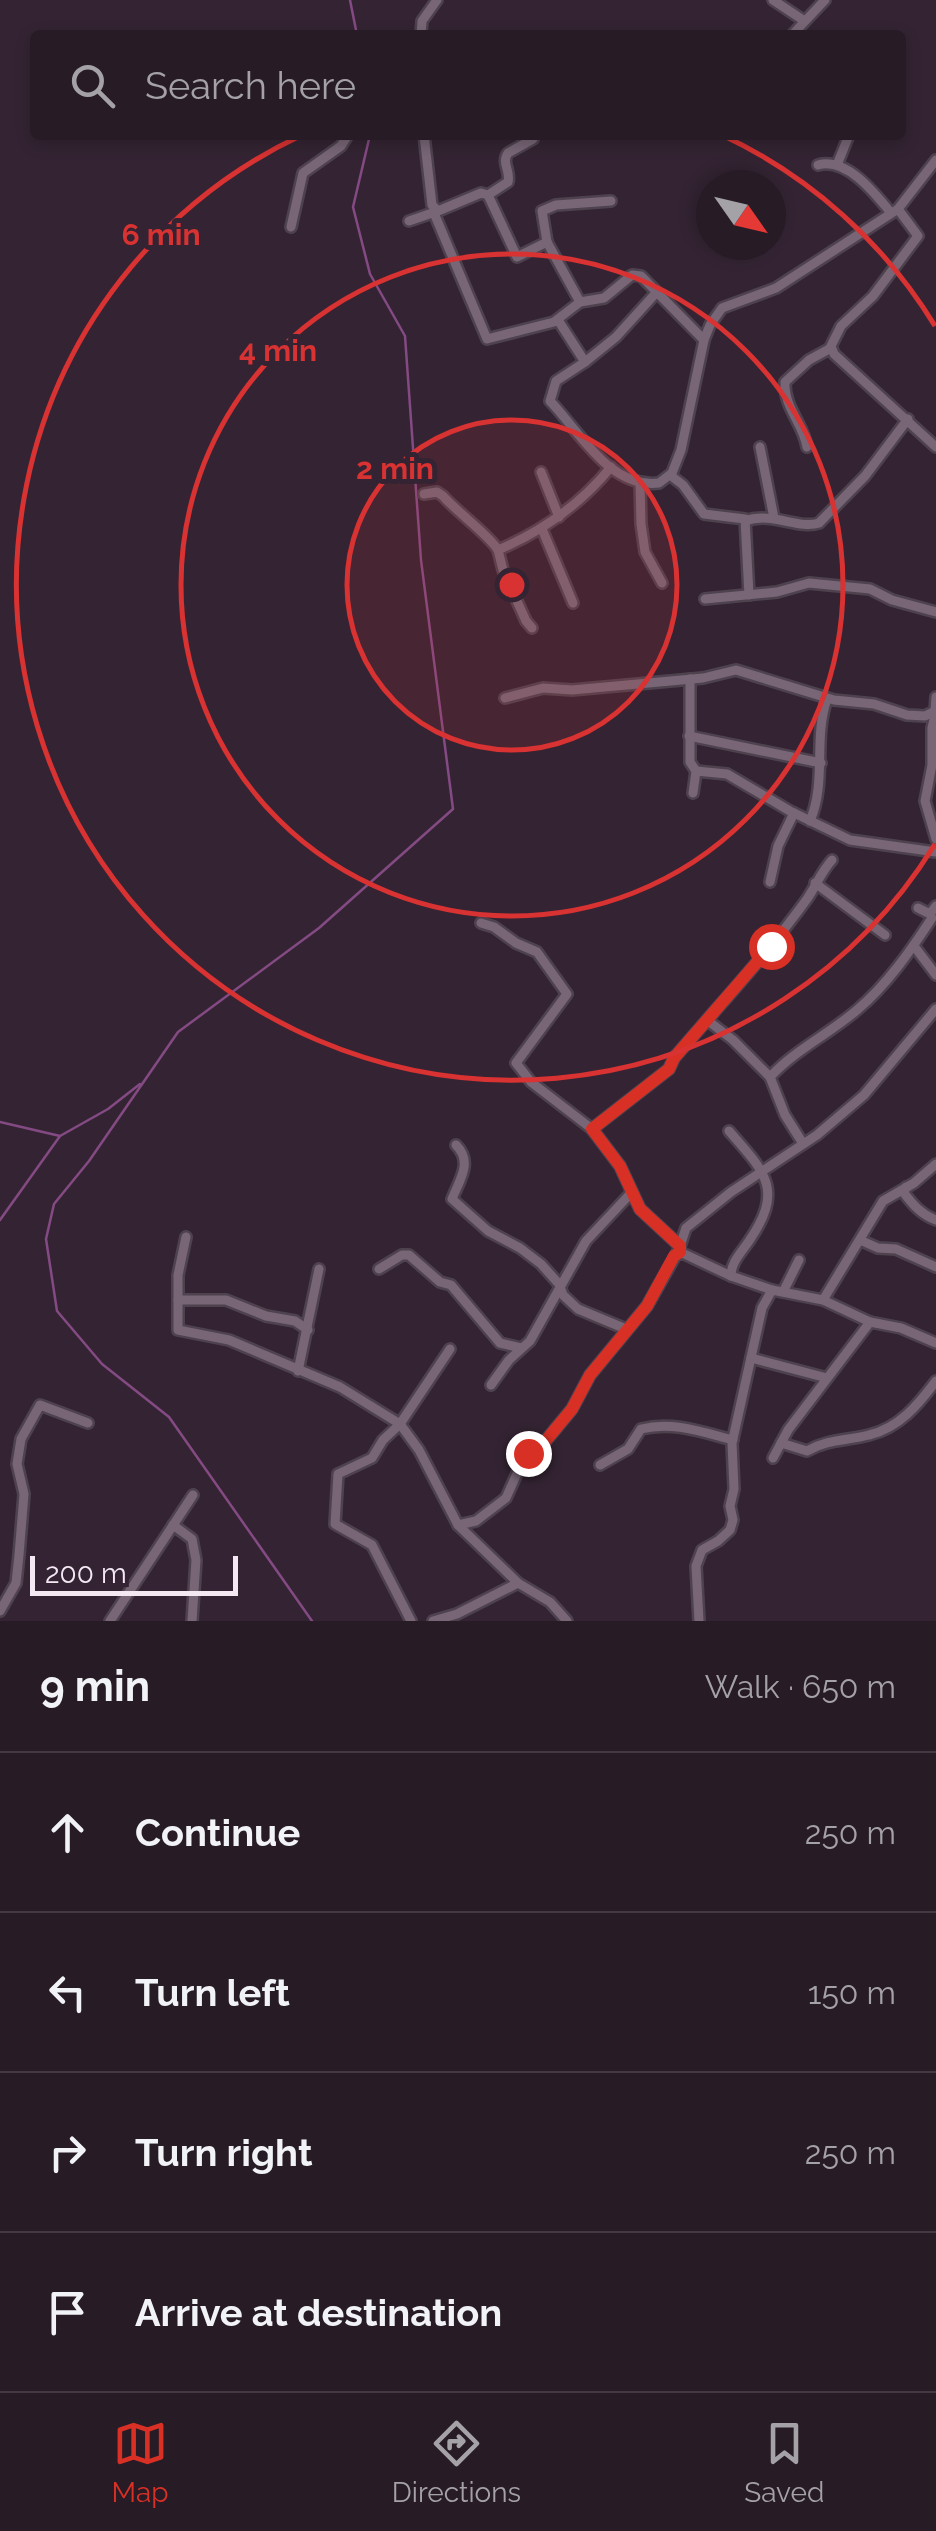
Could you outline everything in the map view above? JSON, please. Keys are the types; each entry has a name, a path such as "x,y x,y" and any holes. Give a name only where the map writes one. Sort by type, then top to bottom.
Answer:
{"street":[{"path":"422,30 422,21 437,0"},
{"path":"772,0 803,20"},
{"path":"796,30 825,0"},
{"path":"291,227 303,173 345,140"},
{"path":"425,140 432,205 487,338 558,320 580,302 604,298 632,275 641,276 704,340"},
{"path":"408,221 471,196 488,195 508,182 508,153 531,140"},
{"path":"837,164 848,140"},
{"path":"655,294 616,337 556,381 550,401 611,467 624,478 640,483 660,483 670,474 681,450 704,340 710,324 726,305 776,288 894,211 936,160"},
{"path":"807,448 787,407 785,382 809,360 832,348 841,326 873,296 918,236 847,170 830,162 818,165"},
{"path":"488,195 517,257 548,242"},
{"path":"580,302 548,242 542,211 556,205 611,201"},
{"path":"558,320 585,362"},
{"path":"832,348 936,447"},
{"path":"670,474 704,514 745,521 774,518 811,526 844,501 908,420"},
{"path":"760,447 774,518"},
{"path":"498,550 559,517 611,467"},
{"path":"541,472 559,517"},
{"path":"640,483 645,552 662,583"},
{"path":"424,494 438,492 494,542 502,570 532,628"},
{"path":"745,521 749,595"},
{"path":"542,528 573,603"},
{"path":"705,599 777,592 800,584 830,584 870,589 892,600 936,612"},
{"path":"505,698 543,688 572,690 747,671 775,684 827,699 874,704 907,715 925,716 935,711"},
{"path":"690,679 690,762 696,771 693,793"},
{"path":"936,696 932,765 925,801 936,839"},
{"path":"810,821 818,795 821,716 827,699"},
{"path":"689,736 821,763"},
{"path":"696,771 727,774 850,840 936,852"},
{"path":"770,882 778,846 794,813"},
{"path":"592,1129 669,1069 674,1058 747,977 809,897 832,860"},
{"path":"815,883 885,934"},
{"path":"918,908 930,914 936,906"},
{"path":"770,1077 792,1056 858,1010 914,946 932,918"},
{"path":"481,923 537,952 567,994 516,1064 532,1082 592,1129 620,1166 640,1209 680,1249 731,1276 823,1300 870,1322 901,1328 936,1343"},
{"path":"914,946 936,975"},
{"path":"458,1525 476,1521 506,1498 524,1458 543,1444 572,1409 590,1375 647,1306 680,1249 686,1228 731,1192 817,1134 864,1095 936,1009"},
{"path":"707,1020 770,1077 802,1142"},
{"path":"729,1131 763,1172 770,1192 768,1208 733,1264 731,1276"},
{"path":"456,1145 467,1162 452,1199 488,1231 541,1264 578,1309 626,1329"},
{"path":"823,1300 883,1201 936,1164"},
{"path":"906,1186 904,1193 909,1200 921,1213 936,1220"},
{"path":"491,1385 509,1360 524,1348 586,1241 632,1192"},
{"path":"186,1237 178,1275 178,1330 229,1340 340,1387 400,1424 419,1450 458,1525 518,1583 550,1602 566,1621"},
{"path":"860,1240 878,1248 896,1249 936,1266"},
{"path":"380,1269 402,1255 410,1255 440,1282 451,1285 500,1342 524,1348"},
{"path":"699,1621 697,1560 702,1550 730,1530 733,1520 733,1440 762,1308 798,1260"},
{"path":"298,1371 319,1270"},
{"path":"178,1300 226,1300 266,1316 295,1321 308,1330"},
{"path":"774,1458 870,1322"},
{"path":"412,1621 372,1545 335,1524 338,1474 372,1458 400,1424 450,1348"},
{"path":"752,1358 827,1378"},
{"path":"781,1443 807,1451 825,1441 873,1434 912,1412 936,1381"},
{"path":"0,1612 16,1583 20,1555 24,1494 17,1464 21,1439 40,1406 88,1423"},
{"path":"600,1465 628,1449 641,1429 656,1425 676,1425 733,1440"},
{"path":"110,1621 194,1496"},
{"path":"473,1541 476,1521"},
{"path":"173,1524 192,1539 196,1560 192,1621"},
{"path":"434,1621 460,1618 518,1583"}],"waterway":[{"path":"350,0 356,30"},
{"path":"312,1621 169,1417 102,1364 57,1311 46,1239 54,1204 89,1161 178,1032 319,928 453,809 421,560 405,336 370,274 353,207 369,140"},
{"path":"0,1220 60,1136 108,1109 140,1084"},
{"path":"0,1122 60,1136"}],"route":[{"path":"528,1453 543,1444 572,1409 590,1375 647,1306 674,1256 680,1252 680,1246 640,1209 620,1166 592,1129 669,1069 674,1058 771,946"}]}
